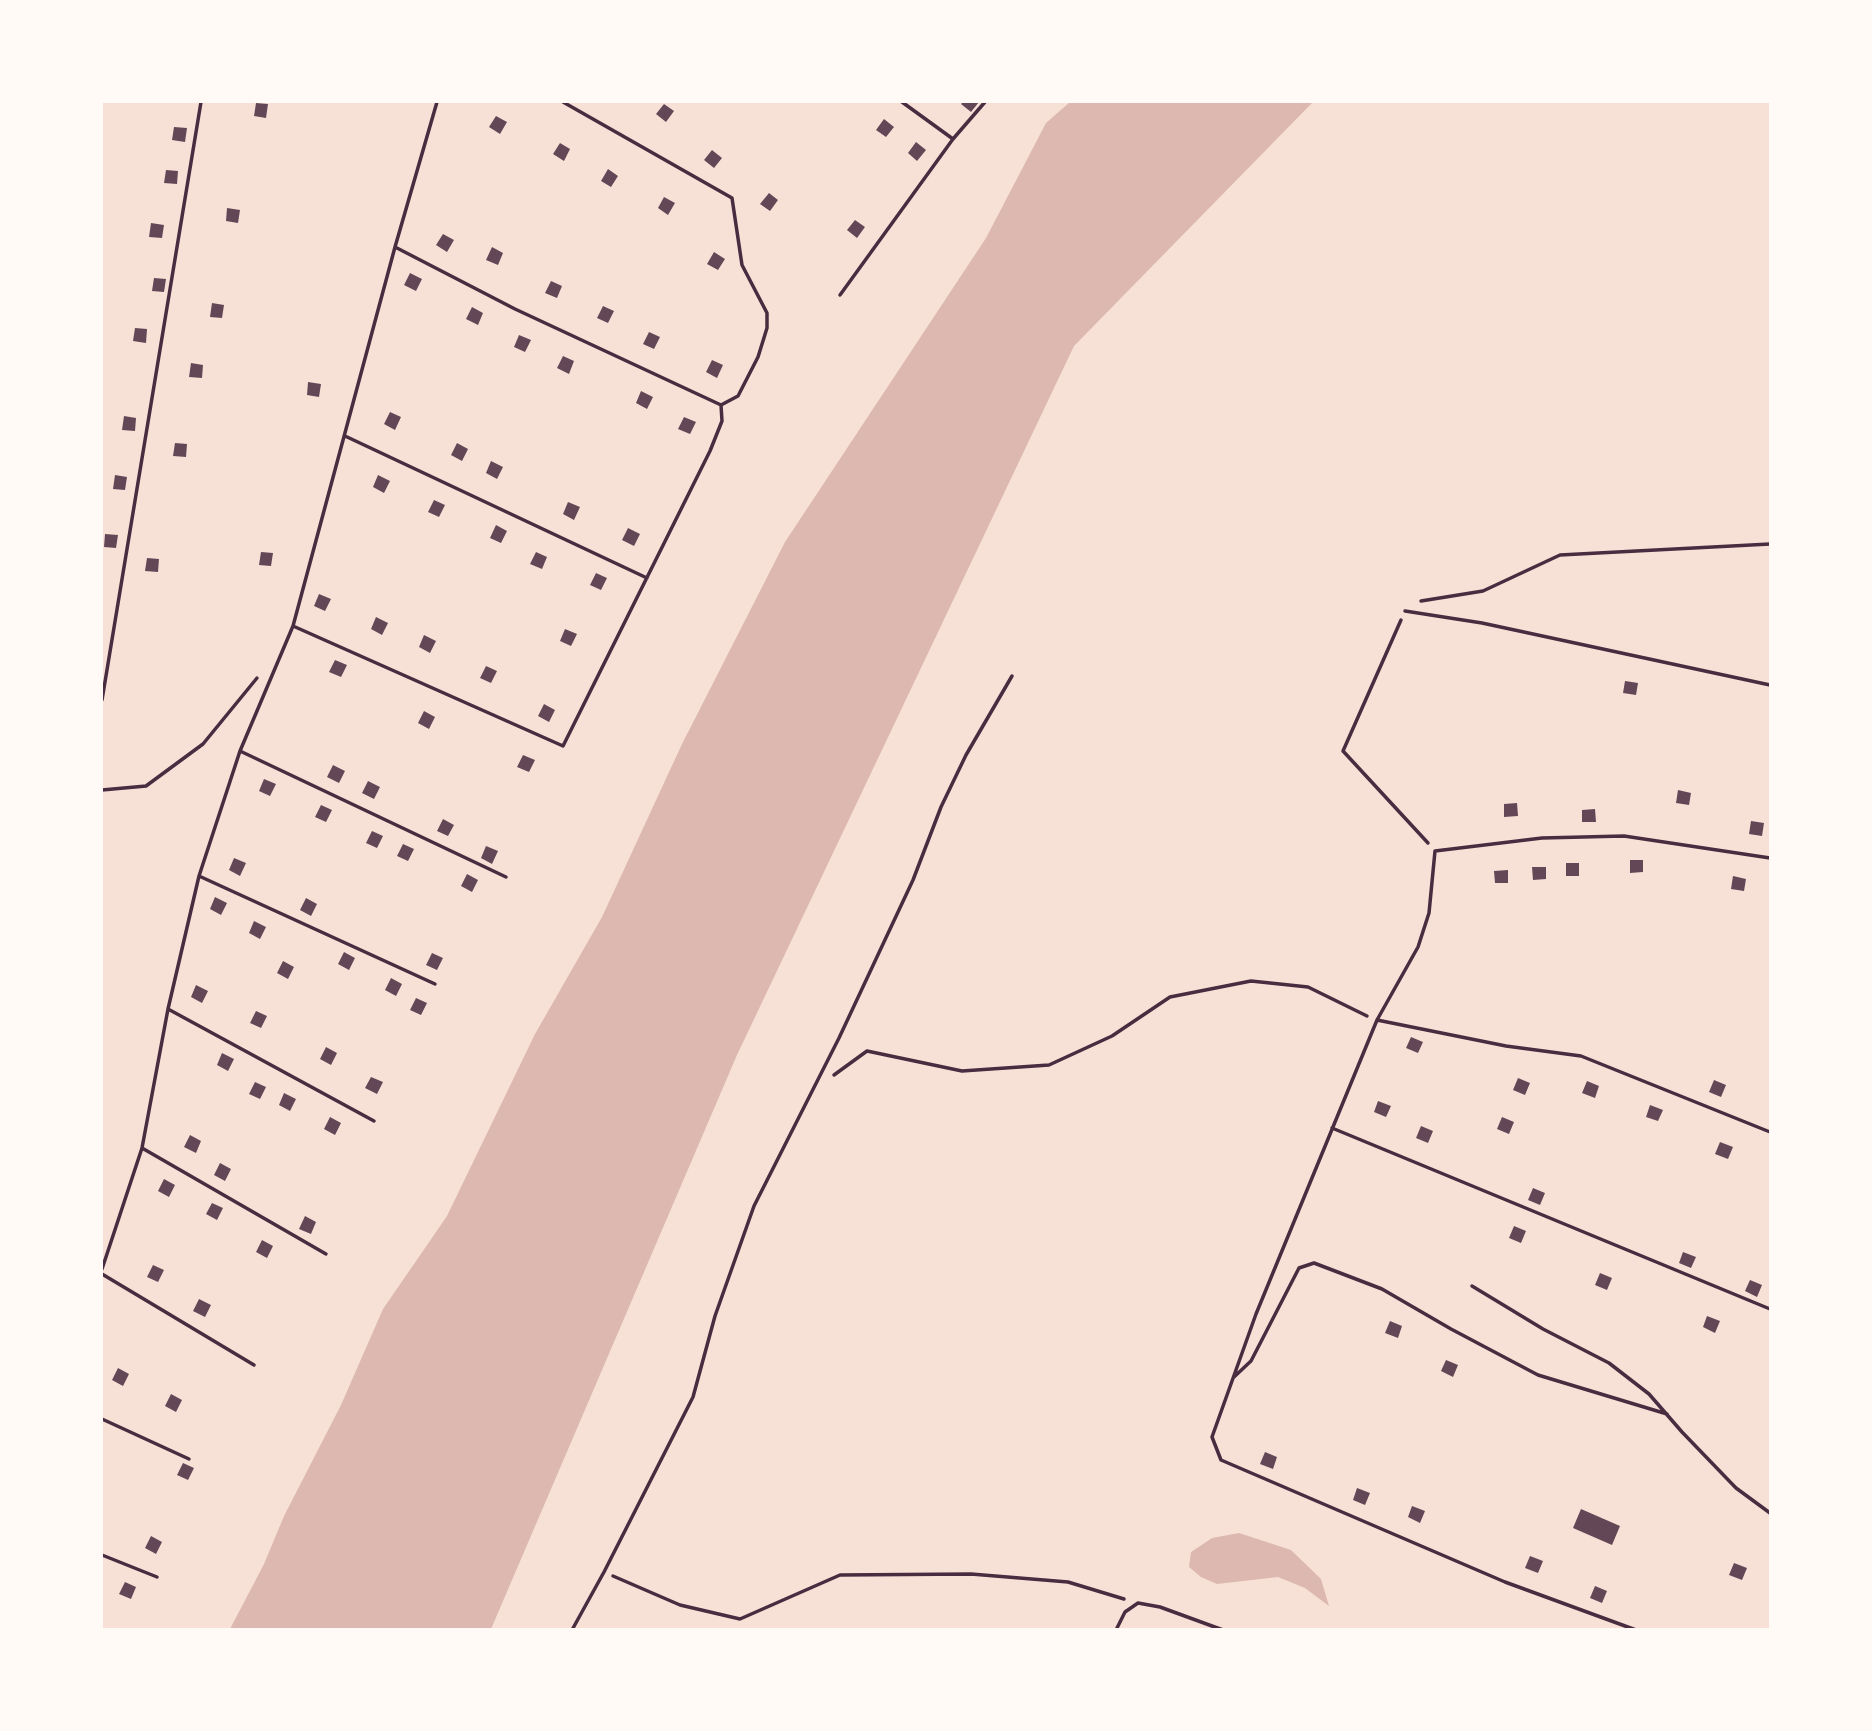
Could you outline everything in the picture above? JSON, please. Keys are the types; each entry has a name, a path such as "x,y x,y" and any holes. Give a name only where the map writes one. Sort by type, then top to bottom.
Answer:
{"lane":[{"path":"102,700 201,102"},
{"path":"254,1365 102,1271 142,1148 168,1009 199,876 240,751 293,625 437,102"},
{"path":"563,102 732,198 742,265 767,313 767,328 758,357 738,396 720,405"},
{"path":"902,102 953,139"},
{"path":"840,295 953,139 985,102"},
{"path":"395,247 515,309 720,405"},
{"path":"293,625 563,746 710,451 722,421 720,405"},
{"path":"345,436 647,578"},
{"path":"1405,611 1482,623 1770,685"},
{"path":"572,1629 693,1397 715,1316 750,1217 913,880 941,807 966,755 1012,676"},
{"path":"240,751 506,877"},
{"path":"1636,1629 1505,1582 1221,1460 1212,1437 1256,1314 1377,1020 1418,947 1429,913 1436,851 1542,838 1624,836 1770,858"},
{"path":"199,876 435,984"},
{"path":"168,1009 374,1121"},
{"path":"1377,1020 1506,1046 1581,1056 1770,1132"},
{"path":"1332,1128 1770,1309"},
{"path":"142,1148 326,1254"},
{"path":"1233,1377 1251,1361 1299,1268 1314,1263 1382,1289 1538,1375 1667,1414"},
{"path":"1472,1286 1543,1329 1609,1363 1649,1394 1737,1489 1770,1513"},
{"path":"102,1419 189,1460"},
{"path":"102,1555 157,1577"},
{"path":"1116,1629 1125,1612 1138,1603 1160,1606 1223,1629"}],"path":[{"path":"1436,851 1343,751 1408,603 1483,592 1560,555 1770,544"},
{"path":"102,790 146,786 203,744 264,669"},
{"path":"813,1091 867,1051 962,1071 1049,1065 1112,1037 1170,997 1251,981 1308,987 1377,1020"},
{"path":"604,1572 680,1605 740,1619 840,1575 971,1574 1068,1582 1138,1603"}],"shaded area":[{"path":"1070,102 1313,102 1074,346 737,1055 491,1629 230,1629 341,1405 383,1309 447,1216 535,1034 602,917 682,744 785,542 986,238 1046,123"},
{"path":"1239,1533 1291,1550 1321,1579 1329,1606 1305,1588 1278,1577 1217,1584 1201,1577 1189,1567 1191,1552 1212,1538"}],"building":[{"path":"979,102 971,112 961,104"},
{"path":"256,103 268,104 266,118 254,116"},
{"path":"664,104 674,111 666,122 656,114"},
{"path":"496,116 507,122 500,134 489,127"},
{"path":"884,119 894,127 886,137 876,130"},
{"path":"174,127 187,128 185,142 172,140"},
{"path":"916,142 926,150 917,161 908,153"},
{"path":"560,143 570,149 564,161 553,154"},
{"path":"712,150 722,158 714,168 704,160"},
{"path":"608,169 618,176 611,187 601,181"},
{"path":"166,170 178,171 177,184 164,183"},
{"path":"769,193 778,200 770,211 760,204"},
{"path":"664,197 675,203 668,215 658,208"},
{"path":"227,208 240,210 238,223 226,221"},
{"path":"855,220 865,227 857,238 847,230"},
{"path":"151,223 164,225 162,238 149,237"},
{"path":"443,234 454,240 447,252 436,245"},
{"path":"492,247 503,253 498,265 486,260"},
{"path":"714,252 725,259 718,270 707,264"},
{"path":"410,273 422,279 416,291 404,285"},
{"path":"154,278 166,279 164,292 152,291"},
{"path":"551,281 562,286 557,298 545,293"},
{"path":"212,303 224,305 222,318 210,317"},
{"path":"603,306 614,311 608,323 597,318"},
{"path":"472,307 483,313 478,325 466,319"},
{"path":"135,328 147,329 146,343 133,341"},
{"path":"649,332 660,337 654,349 643,344"},
{"path":"519,335 531,340 525,352 514,347"},
{"path":"563,356 574,361 569,374 557,368"},
{"path":"712,360 723,365 717,378 706,372"},
{"path":"191,363 203,365 202,378 189,377"},
{"path":"308,382 321,384 319,397 307,395"},
{"path":"641,391 653,397 647,409 636,403"},
{"path":"390,412 401,417 395,430 384,424"},
{"path":"124,416 136,418 135,431 122,430"},
{"path":"684,417 696,422 690,434 678,429"},
{"path":"175,443 187,444 186,457 173,456"},
{"path":"457,443 468,449 462,461 451,455"},
{"path":"491,461 503,467 497,479 486,473"},
{"path":"115,475 127,477 125,490 113,489"},
{"path":"378,475 390,481 384,493 373,487"},
{"path":"434,500 445,505 439,517 428,512"},
{"path":"568,502 580,507 574,520 563,514"},
{"path":"496,525 507,531 501,543 490,538"},
{"path":"628,528 640,534 634,546 622,540"},
{"path":"105,534 118,535 116,548 104,547"},
{"path":"261,552 273,553 271,566 259,565"},
{"path":"536,552 547,557 542,569 530,564"},
{"path":"147,558 159,559 158,572 145,571"},
{"path":"596,573 607,578 601,590 590,585"},
{"path":"319,594 331,599 325,611 314,606"},
{"path":"376,617 388,623 382,635 371,629"},
{"path":"565,629 577,634 571,646 560,641"},
{"path":"424,635 436,641 430,653 419,647"},
{"path":"335,660 347,665 341,677 329,672"},
{"path":"486,666 497,671 491,683 480,678"},
{"path":"1625,681 1638,683 1636,695 1623,693"},
{"path":"544,704 555,710 549,722 538,716"},
{"path":"424,711 435,717 429,729 418,723"},
{"path":"523,755 535,760 529,772 517,767"},
{"path":"333,765 345,771 339,783 327,777"},
{"path":"264,779 276,784 270,796 259,791"},
{"path":"368,781 380,787 374,799 362,793"},
{"path":"1678,790 1691,793 1689,805 1676,803"},
{"path":"1517,803 1518,816 1504,817 1504,804"},
{"path":"321,805 332,810 326,822 315,817"},
{"path":"1595,809 1596,822 1582,822 1582,810"},
{"path":"443,819 454,825 448,836 437,831"},
{"path":"1751,821 1764,823 1762,836 1749,834"},
{"path":"372,831 383,836 377,848 366,843"},
{"path":"403,844 414,849 408,861 397,856"},
{"path":"486,846 498,851 492,864 481,858"},
{"path":"234,858 246,863 240,876 229,870"},
{"path":"1630,860 1643,860 1643,872 1630,873"},
{"path":"1566,863 1579,863 1579,876 1566,876"},
{"path":"1532,867 1546,867 1546,879 1533,880"},
{"path":"1508,870 1508,883 1495,883 1494,871"},
{"path":"467,874 478,880 472,892 461,886"},
{"path":"1733,876 1746,879 1744,891 1731,889"},
{"path":"215,897 227,903 221,915 210,909"},
{"path":"306,898 317,904 311,916 300,910"},
{"path":"254,921 266,927 260,939 249,933"},
{"path":"344,952 355,958 349,970 338,964"},
{"path":"432,953 443,958 437,970 426,965"},
{"path":"283,961 294,967 288,979 277,973"},
{"path":"391,978 402,984 396,996 385,990"},
{"path":"196,985 208,991 202,1003 191,997"},
{"path":"416,998 427,1003 421,1015 410,1010"},
{"path":"256,1011 267,1016 261,1028 250,1023"},
{"path":"1411,1037 1423,1042 1418,1053 1406,1048"},
{"path":"326,1047 337,1053 331,1065 320,1059"},
{"path":"222,1053 234,1059 228,1071 217,1065"},
{"path":"371,1077 383,1082 377,1094 365,1088"},
{"path":"1518,1078 1530,1083 1525,1095 1513,1090"},
{"path":"1714,1080 1726,1085 1721,1097 1709,1092"},
{"path":"1587,1081 1599,1086 1595,1098 1582,1093"},
{"path":"255,1082 266,1087 260,1099 249,1094"},
{"path":"284,1093 296,1099 290,1111 279,1105"},
{"path":"1378,1101 1391,1106 1386,1117 1374,1112"},
{"path":"1650,1105 1663,1110 1658,1121 1646,1117"},
{"path":"330,1117 341,1123 335,1135 324,1129"},
{"path":"1502,1117 1514,1122 1509,1134 1497,1129"},
{"path":"1421,1126 1433,1131 1428,1143 1416,1138"},
{"path":"190,1135 201,1141 196,1153 184,1147"},
{"path":"1720,1142 1733,1147 1728,1159 1715,1154"},
{"path":"220,1163 231,1169 225,1181 214,1175"},
{"path":"164,1179 175,1185 169,1197 158,1191"},
{"path":"1533,1188 1545,1193 1540,1205 1528,1200"},
{"path":"212,1203 223,1208 217,1220 206,1214"},
{"path":"305,1216 316,1222 311,1234 299,1229"},
{"path":"1514,1226 1526,1231 1521,1243 1509,1238"},
{"path":"262,1240 273,1246 267,1258 256,1252"},
{"path":"1683,1252 1696,1257 1691,1268 1679,1263"},
{"path":"153,1265 164,1270 158,1282 147,1277"},
{"path":"1600,1273 1612,1278 1607,1290 1595,1285"},
{"path":"1750,1280 1762,1285 1757,1297 1745,1291"},
{"path":"199,1299 211,1305 205,1317 193,1311"},
{"path":"1707,1316 1720,1321 1715,1333 1703,1327"},
{"path":"1390,1321 1402,1326 1398,1338 1385,1333"},
{"path":"1446,1360 1458,1365 1453,1377 1441,1371"},
{"path":"118,1368 129,1374 123,1386 112,1380"},
{"path":"171,1394 182,1400 176,1412 165,1406"},
{"path":"1265,1452 1277,1457 1273,1469 1260,1464"},
{"path":"183,1463 194,1468 188,1480 177,1475"},
{"path":"1357,1488 1370,1493 1365,1505 1353,1500"},
{"path":"1412,1506 1425,1511 1420,1523 1408,1517"},
{"path":"1581,1509 1620,1526 1612,1545 1573,1528"},
{"path":"151,1536 162,1542 156,1554 145,1548"},
{"path":"1530,1556 1543,1561 1538,1573 1525,1568"},
{"path":"1734,1563 1747,1568 1742,1580 1729,1575"},
{"path":"125,1582 136,1587 131,1599 119,1594"},
{"path":"1595,1586 1607,1591 1602,1603 1590,1598"}]}
